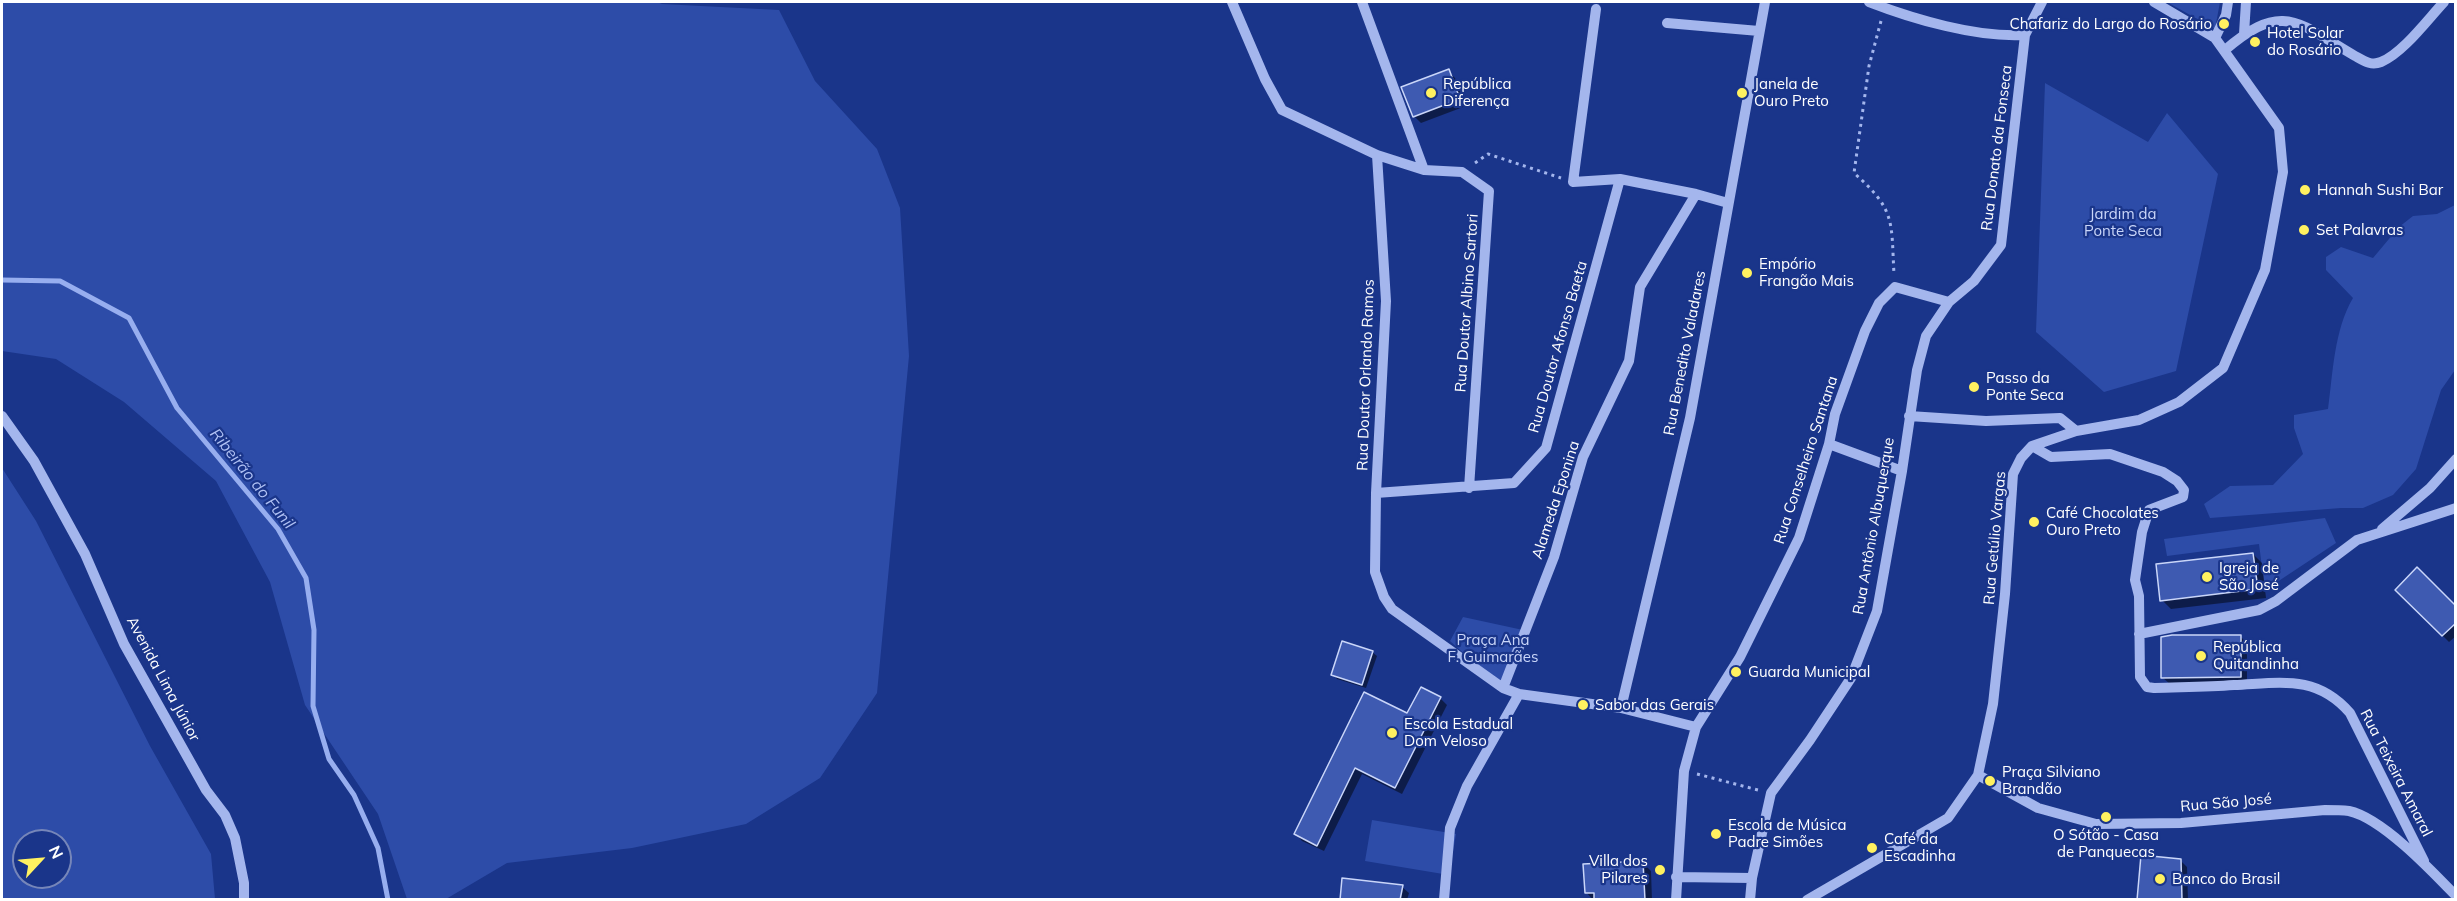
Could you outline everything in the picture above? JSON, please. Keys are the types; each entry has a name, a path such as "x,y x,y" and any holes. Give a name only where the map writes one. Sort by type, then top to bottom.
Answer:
{"street":[{"path":"1232,2 1265,79 1282,110 1377,155 1424,170 1461,172"},
{"path":"1362,2 1424,170"},
{"name":"Rua Benedito Valadares","path":"1621,708 1690,418 1765,2"},
{"path":"1869,2 1955,27 2000,36 2025,35 2042,2"},
{"path":"2032,446 2076,430 2139,420 2179,402 2223,368 2265,270 2283,172 2279,128 2215,38 2154,2"},
{"path":"2215,38 2226,15 2228,2"},
{"path":"2244,34 2246,2"},
{"path":"2225,50 2244,34 2272,21 2292,22 2365,62 2378,63 2387,59 2407,42 2444,2"},
{"path":"1596,9 1573,182 1620,179 1696,194 1728,203"},
{"path":"1667,23 1759,31"},
{"name":"Rua Donato da Fonseca","path":"1909,416 1926,336 1949,302 1974,281 2001,245 2025,35"},
{"name":"Rua Doutor Orlando Ramos","path":"1377,155 1386,301 1376,493 1375,572 1384,597 1392,609 1503,688 1519,694 1621,708 1696,727"},
{"name":"Rua Doutor Albino Sartori","path":"1461,172 1489,191 1469,488"},
{"name":"Rua Doutor Afonso Baeta","path":"1376,493 1514,483 1546,448 1620,179"},
{"name":"Alameda Eponina","path":"1503,688 1554,557 1583,457 1629,361 1640,287 1696,194"},
{"path":"1895,287 1949,302"},
{"name":"Rua Conselheiro Santana","path":"1676,900 1684,771 1696,727 1740,657 1799,538 1829,444 1835,414 1865,331 1879,303 1895,287"},
{"name":"Avenida Lima Júnior","path":"2,416 34,461 85,554 124,644 206,790 225,815 235,838 244,883 244,900"},
{"path":"1909,416 1986,421 2061,418 2076,430"},
{"name":"Rua Antônio Albuquerque","path":"1750,900 1752,878 1771,793 1851,678 1877,611 1902,471 1909,416"},
{"path":"1829,444 1902,471"},
{"path":"2032,446 2051,457 2110,454 2163,472 2177,481 2184,490 2183,497 2149,510 2146,518 2135,580 2139,596 2139,634 2259,610 2276,601 2357,540 2456,508"},
{"name":"Rua Getúlio Vargas","path":"1978,775 1993,704 2005,594 2013,474 2021,458 2032,446"},
{"path":"2377,533 2430,488 2456,459"},
{"name":"Rua Teixeira Amaral","path":"2139,634 2140,677 2147,687 2286,682 2309,686 2333,696 2350,713 2424,861"},
{"path":"1444,900 1450,828 1467,786 1519,694"},
{"path":"1808,900 1948,818 1978,775"},
{"name":"Rua São José","path":"1978,775 2038,808 2096,824 2181,822 2325,810 2349,811 2369,819 2424,861 2456,896"},
{"path":"1676,877 1752,878"}],"path":[{"path":"1884,7 1869,66 1854,172 1877,193 1891,218 1895,287"},
{"path":"1461,172 1488,154 1573,182"},
{"path":"1684,771 1771,793"}],"green space":[{"path":"2,2 657,2 779,10 815,81 877,149 900,208 909,356 877,693 820,778 746,824 632,848 507,863 446,899 407,899 378,814 305,705 270,582 216,481 124,402 56,359 2,351"},
{"path":"2167,2 2220,2 2215,29"},
{"name":"Jardim da Ponte Seca","path":"2045,83 2148,142 2167,113 2218,174 2176,371 2104,392 2036,332"},
{"path":"2455,205 2455,370 2441,390 2416,469 2393,495 2363,508 2210,518 2204,504 2230,486 2273,485 2303,454 2294,428 2294,415 2328,409 2338,338 2353,298 2326,270 2326,257 2341,247 2373,258 2399,227 2413,216 2437,214"},
{"path":"2,468 36,521 150,746 211,854 215,899 2,899"},
{"path":"2325,518 2336,543 2265,590 2259,544 2167,556 2164,539"},
{"name":"Praça Ana F. Guimarães","path":"1463,617 1523,630 1528,639 1502,683 1494,681 1450,641"},
{"path":"1372,820 1456,834 1449,875 1365,861"}],"building":[{"name":"República Diferença","path":"1449,69 1460,99 1413,117 1401,87"},
{"name":"Igreja de São José","path":"2253,553 2258,589 2160,601 2156,564"},
{"path":"2417,567 2456,606 2456,623 2442,636 2395,590"},
{"name":"República Quitandinha","path":"2241,635 2241,677 2161,678 2161,637"},
{"path":"1342,641 1373,651 1362,685 1331,675"},
{"path":"1421,687 1441,697 1395,788 1355,768 1317,846 1294,834 1364,692 1407,713"},
{"name":"Banco do Brasil","path":"2141,855 2181,859 2182,900 2137,900"},
{"path":"1643,861 1645,900 1594,900 1594,893 1585,893 1583,864"},
{"path":"1342,878 1403,885 1400,900 1340,900"}],"waterway":[{"name":"Ribeirão do Funil","path":"2,280 60,281 129,318 177,408 278,529 306,578 314,630 313,706 329,759 354,795 378,848 388,900"}],"place":[{"name":"Chafariz do Largo do Rosário","path":"2224,24"},
{"name":"Hotel Solar do Rosário","path":"2255,42"},
{"name":"República Diferença","path":"1431,93"},
{"name":"Janela de Ouro Preto","path":"1742,93"},
{"name":"Hannah Sushi Bar","path":"2305,190"},
{"name":"Set Palavras","path":"2304,230"},
{"name":"Empório Frangão Mais","path":"1747,273"},
{"name":"Passo da Ponte Seca","path":"1974,387"},
{"name":"Café Chocolates Ouro Preto","path":"2034,522"},
{"name":"Igreja de São José","path":"2207,577"},
{"name":"República Quitandinha","path":"2201,656"},
{"name":"Guarda Municipal","path":"1736,672"},
{"name":"Sabor das Gerais","path":"1583,705"},
{"name":"Escola Estadual Dom Veloso","path":"1392,733"},
{"name":"Praça Silviano Brandão","path":"1990,781"},
{"name":"O Sótão - Casa de Panquecas","path":"2106,817"},
{"name":"Escola de Música Padre Simões","path":"1716,834"},
{"name":"Café da Escadinha","path":"1872,848"},
{"name":"Villa dos Pilares","path":"1660,870"},
{"name":"Banco do Brasil","path":"2160,879"}]}
